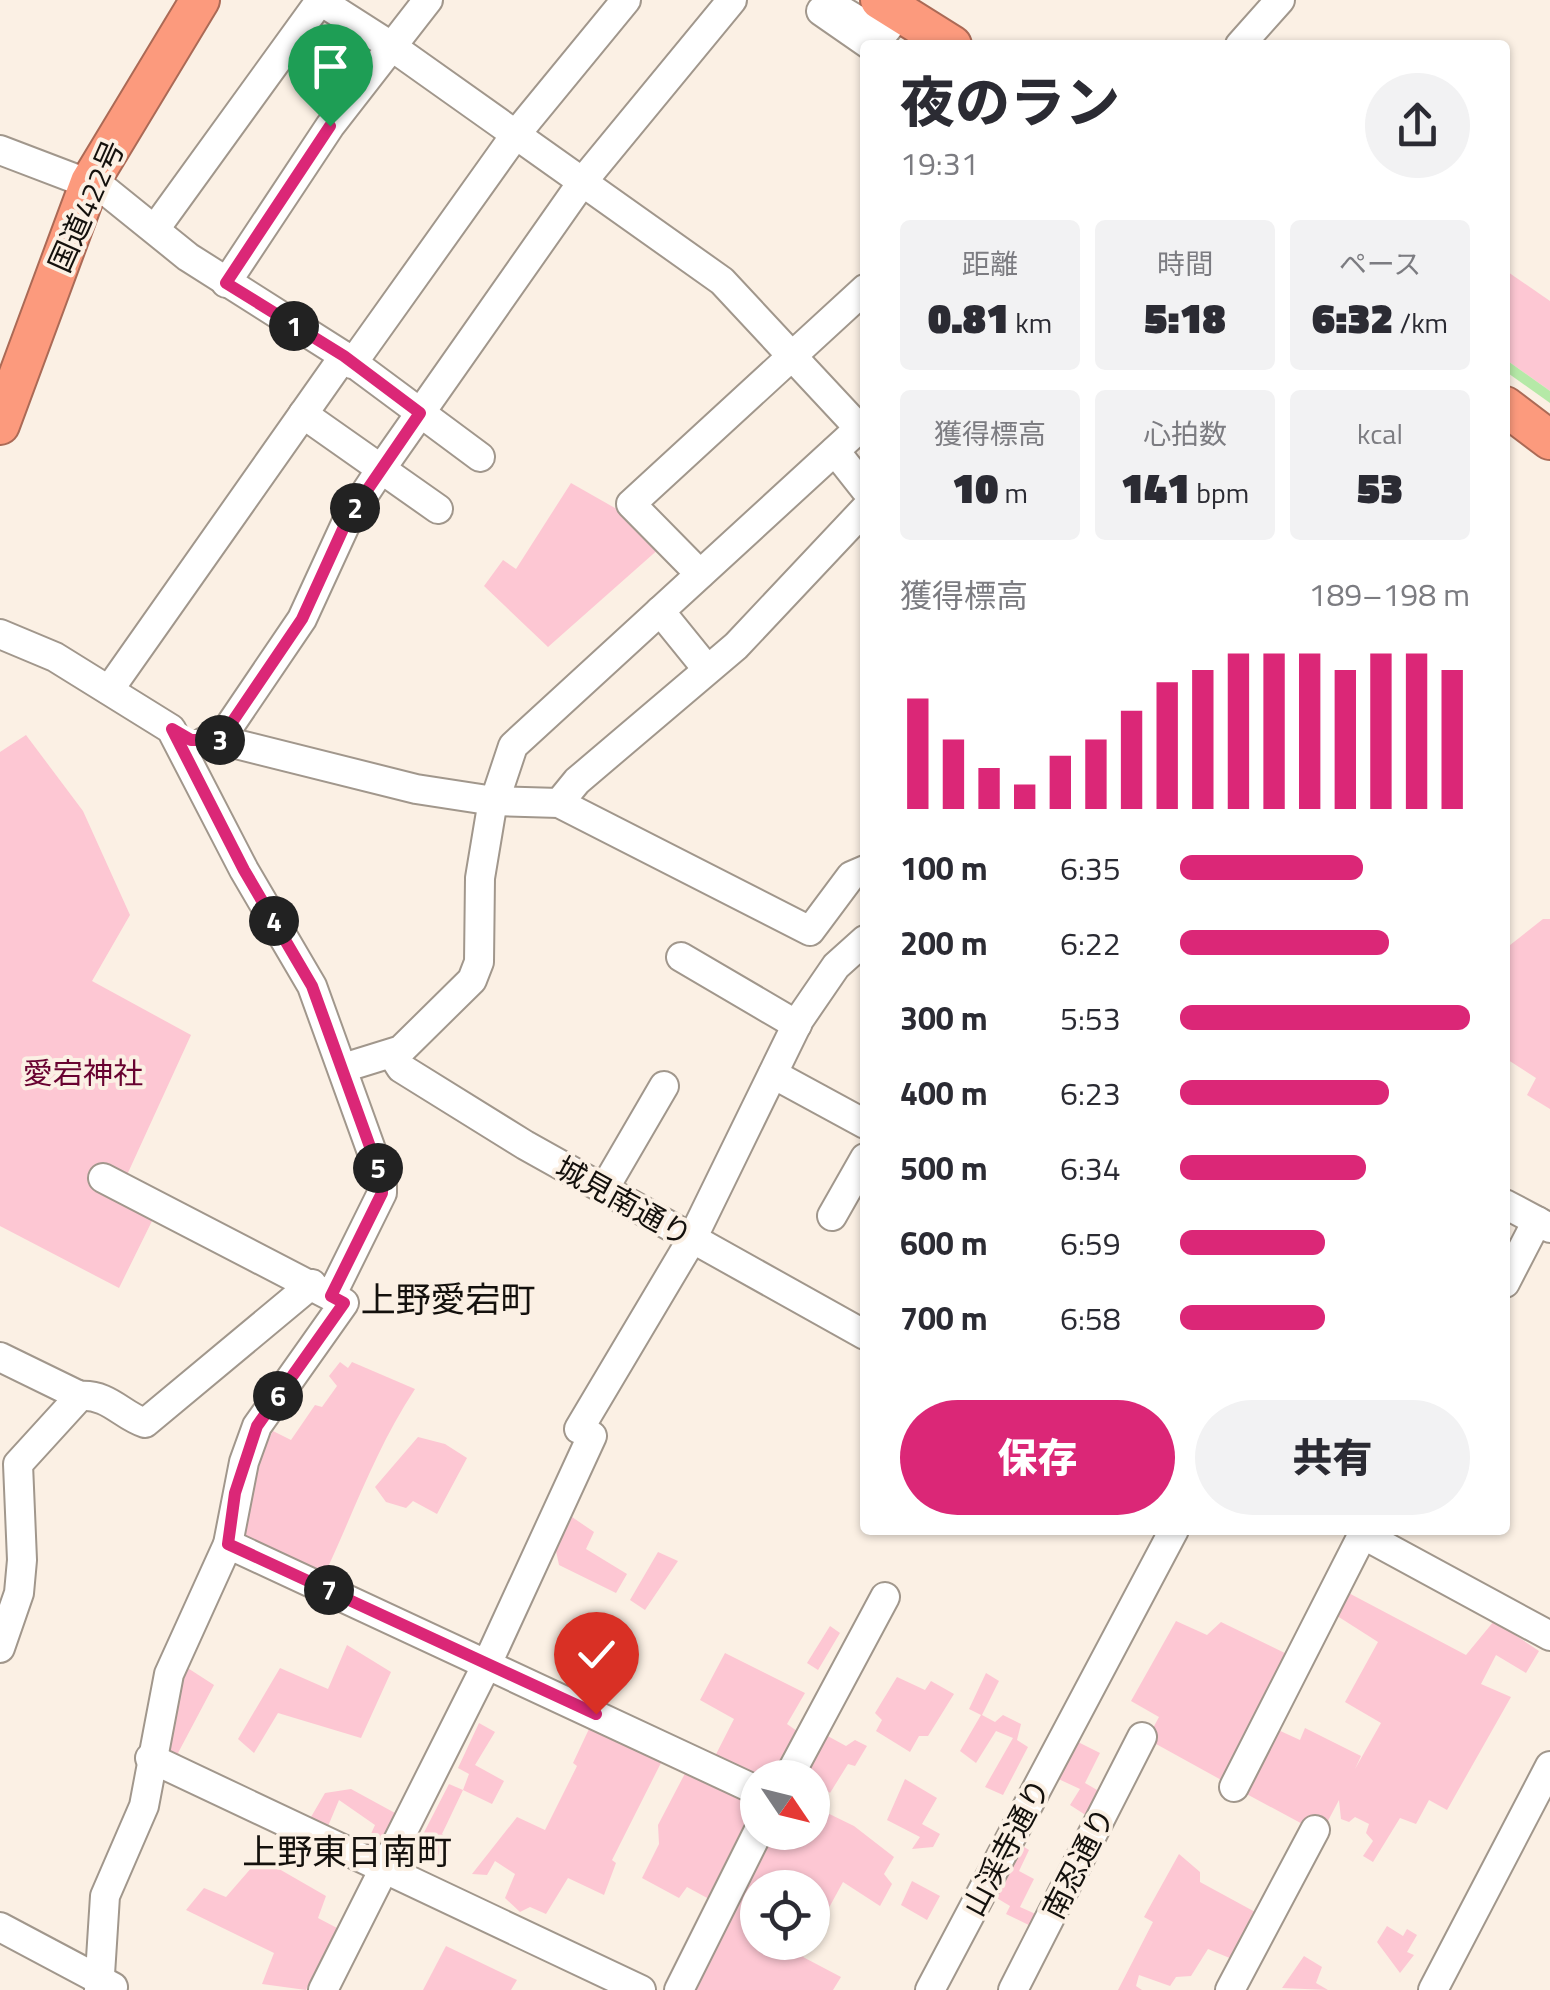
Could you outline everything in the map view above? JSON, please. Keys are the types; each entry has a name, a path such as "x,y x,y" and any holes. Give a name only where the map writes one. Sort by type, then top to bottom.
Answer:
{"highway":[{"name":"国道422号","path":"0,425 90,182 186,5"},
{"path":"890,6 944,40"},
{"path":"1510,410 1550,440"}],"street":[{"path":"155,228 320,0 722,281 860,424"},
{"path":"226,283 298,172 428,0"},
{"path":"109,690 303,414 348,360 516,134 626,0"},
{"path":"220,740 302,619 348,518 381,469 583,182 732,0"},
{"path":"1244,40 1280,0"},
{"path":"817,6 829,3 882,36 890,6"},
{"path":"817,6 863,40"},
{"path":"0,150 90,182 226,283 348,360 480,457"},
{"path":"700,574 631,504 860,294"},
{"path":"303,414 438,508"},
{"path":"343,1068 392,1054 472,980 481,946 480,878 494,801 513,746 860,428"},
{"path":"835,452 860,483"},
{"path":"559,803 577,782 736,646 860,514"},
{"path":"660,610 707,669"},
{"path":"1,637 55,657 191,740 220,740 416,789 494,801 559,803 810,931 851,876 860,872"},
{"path":"0,1357 80,1396 94,1395 122,1406 146,1423 322,1290 382,1193 382,1180 312,986 244,870 172,729"},
{"path":"323,1990 487,1664 586,1433 692,1239 798,1025 836,966 860,944"},
{"path":"681,957 798,1025"},
{"name":"城見南通り","path":"392,1054 402,1068 604,1189 860,1332"},
{"path":"773,1074 860,1118"},
{"path":"604,1189 664,1086"},
{"path":"832,1216 860,1167"},
{"path":"102,1178 344,1303 257,1426 235,1493 228,1544 169,1674 150,1758 144,1806 106,1896 107,1987"},
{"path":"1510,1207 1544,1224 1510,1275"},
{"path":"0,1648 18,1593 22,1560 9,1472 80,1396"},
{"name":"山渓寺通り","path":"930,1990 1171,1535"},
{"path":"1234,1787 1362,1535"},
{"path":"1369,1535 1550,1636"},
{"path":"228,1544 740,1783"},
{"path":"798,1760 886,1597"},
{"name":"南忍通り","path":"1013,1990 1142,1736"},
{"path":"150,1758 640,1990"},
{"path":"1433,1990 1550,1766"},
{"path":"1230,1990 1315,1830"},
{"path":"679,1990 749,1850"},
{"path":"0,1926 107,1987"}],"green space":[{"path":"1510,273 1550,301 1550,391 1510,363"},
{"path":"571,483 636,520 661,547 548,647 484,586 503,560 516,569"},
{"name":"愛宕神社","path":"26,735 83,811 130,915 92,981 191,1035 116,1199 153,1219 119,1288 0,1226 0,752"},
{"path":"1543,919 1550,919 1550,1109 1527,1095 1536,1078 1510,1061 1510,945"},
{"path":"340,1362 348,1368 352,1362 415,1389 375,1461 319,1586 228,1544 249,1475 273,1431 291,1440 315,1405 322,1407 337,1386 329,1376"},
{"path":"418,1437 445,1444 467,1458 437,1514 413,1501 406,1508 386,1502 375,1487"},
{"path":"572,1517 594,1532 586,1549 627,1574 616,1593 559,1565 556,1551"},
{"path":"658,1552 678,1561 645,1610 630,1600"},
{"path":"1343,1590 1466,1655 1494,1621 1539,1651 1526,1673 1496,1655 1481,1684 1511,1697 1447,1810 1429,1800 1416,1824 1400,1818 1373,1862 1363,1856 1373,1841 1366,1833 1369,1824 1355,1817 1349,1822 1341,1819 1339,1800 1321,1834 1241,1791 1276,1729 1300,1740 1305,1728 1361,1756 1355,1769 1381,1723 1345,1702 1378,1642 1331,1612"},
{"path":"1176,1621 1207,1635 1221,1622 1299,1660 1234,1787 1147,1739 1159,1717 1131,1701"},
{"path":"830,1626 840,1633 818,1670 807,1663"},
{"path":"347,1645 391,1672 361,1738 278,1713 254,1753 238,1739 280,1668 328,1689"},
{"path":"725,1653 805,1693 787,1724 807,1738 813,1728 846,1746 855,1740 867,1746 855,1766 848,1764 830,1793 830,1760 740,1760 740,1850 830,1850 830,1814 854,1826 894,1857 884,1874 892,1884 880,1906 843,1882 830,1906 830,1870 740,1870 740,1960 809,1960 841,1977 833,1990 684,1990 720,1905 687,1887 679,1898 642,1878 659,1844 658,1825 692,1760 710,1766 734,1719 700,1700"},
{"path":"183,1665 214,1685 178,1753 187,1760 180,1772 150,1759"},
{"path":"986,1673 999,1681 982,1715 995,1722 1003,1715 1021,1724 1017,1740 1028,1747 1003,1795 985,1787 1013,1738 996,1731 976,1763 960,1751 981,1715 969,1709"},
{"path":"897,1677 925,1690 931,1681 954,1694 928,1736 919,1736 910,1752 876,1731 882,1720 875,1713"},
{"path":"596,1714 667,1751 612,1860 616,1863 604,1895 568,1878 546,1914 530,1907 520,1912 505,1898 515,1874 495,1861 487,1875 472,1874 517,1817 545,1830 577,1766 573,1763"},
{"path":"479,1723 495,1732 475,1765 504,1781 492,1804 463,1790 469,1774 458,1768"},
{"path":"1074,1740 1100,1753 1085,1783 1111,1798 1098,1823 1070,1805 1080,1789 1052,1776"},
{"path":"905,1779 937,1798 922,1824 940,1834 933,1847 912,1849 920,1837 887,1820"},
{"path":"449,1784 463,1790 442,1834 447,1838 437,1858 416,1848"},
{"path":"351,1789 395,1813 371,1861 361,1856 375,1825 339,1800 323,1838 304,1829 325,1793"},
{"path":"1016,1842 1029,1850 1019,1871 1034,1879 1020,1907 1049,1920 1043,1932 1006,1914 1010,1906 990,1894"},
{"path":"1179,1854 1200,1872 1200,1882 1268,1919 1244,1964 1208,1949 1191,1976 1176,1977 1170,1986 1139,1975 1136,1986 1142,1990 1118,1990 1153,1922 1144,1917"},
{"path":"260,1858 326,1896 318,1918 337,1928 306,1990 262,1984 274,1953 186,1910 204,1888 226,1897"},
{"path":"912,1881 940,1896 927,1920 901,1905"},
{"path":"1387,1926 1403,1936 1407,1929 1417,1935 1407,1952 1414,1955 1400,1973 1377,1942"},
{"path":"446,1946 517,1980 511,1990 423,1990"},
{"path":"1304,1956 1322,1967 1316,1983 1328,1990 1282,1988"}],"shaded area":[{"path":"1510,363 1550,391 1550,403 1510,375"}],"district":[{"name":"上野愛宕町","path":"448,1299"},
{"name":"上野東日南町","path":"347,1851"}],"route":[{"path":"330,126 226,283 344,356 420,413 348,518 302,619 220,740 191,740 172,729 244,870 312,986 382,1180 382,1193 331,1296 344,1303 257,1426 235,1493 228,1544 596,1714"}]}
